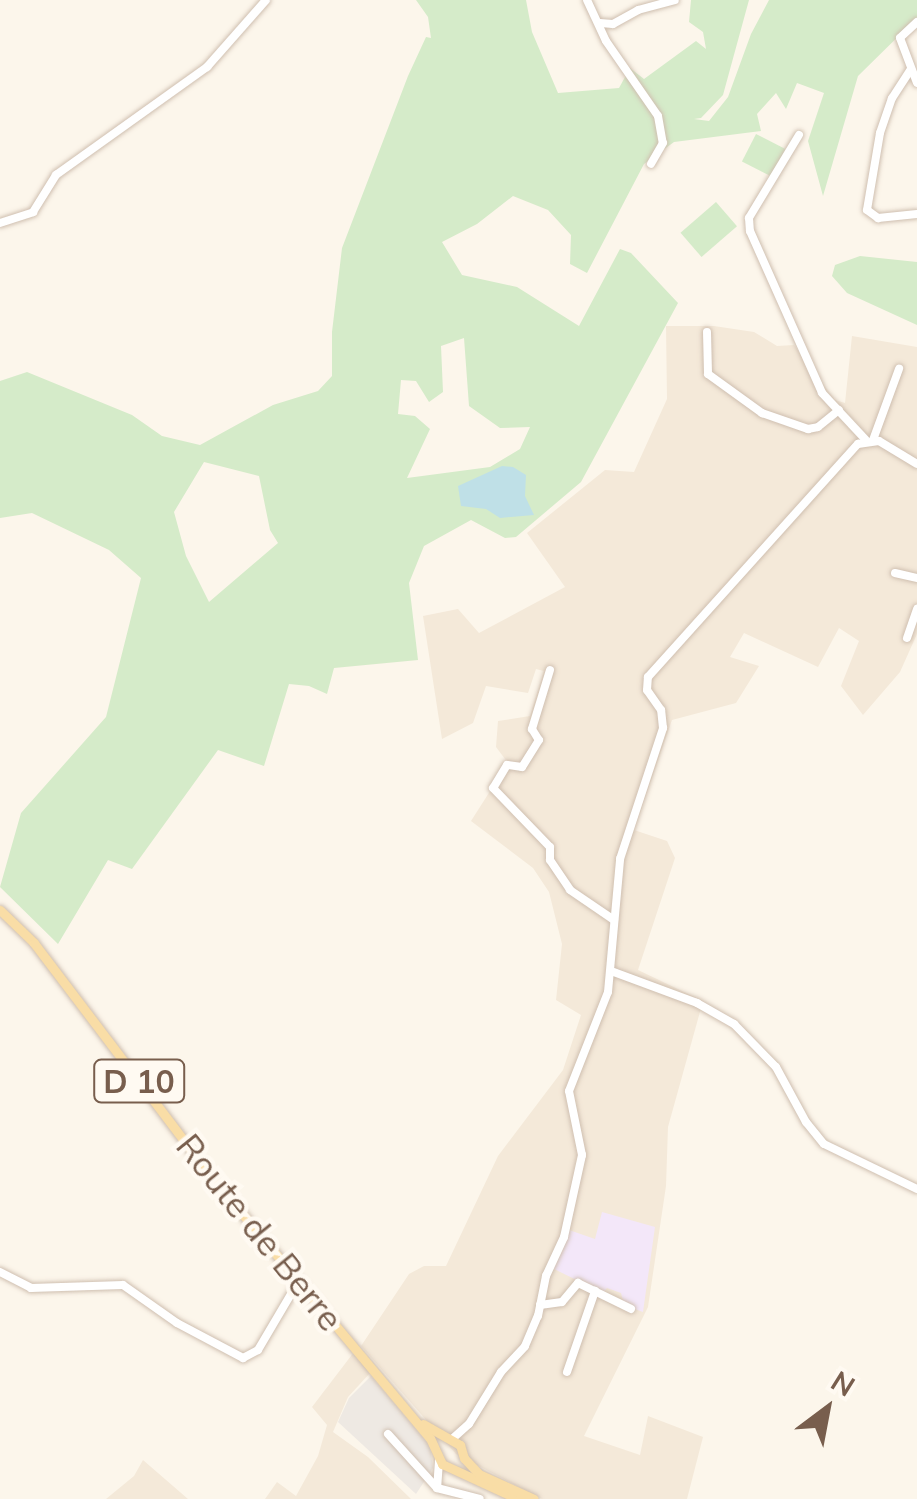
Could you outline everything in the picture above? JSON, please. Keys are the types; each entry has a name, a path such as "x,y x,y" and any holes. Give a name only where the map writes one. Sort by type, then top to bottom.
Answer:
{"main road":[{"name":"Route de Berre","path":"0,910 34,943 276,1255 409,1413 438,1456"},
{"name":"Route de Berre","path":"409,1413 463,1452"},
{"path":"449,1440 438,1456 450,1467 518,1499"},
{"path":"450,1467 463,1452 486,1479 534,1499"}],"street":[{"path":"0,223 33,212 56,176 208,67 266,0"},
{"path":"587,0 606,41 658,116 663,142 652,164"},
{"path":"600,23 613,24 638,10 675,0"},
{"path":"904,81 917,83 900,38 917,22"},
{"path":"912,69 880,134 867,210 878,218 917,214"},
{"path":"799,135 749,218 750,231 822,394 869,440 917,464"},
{"path":"707,332 704,366 708,374 762,412 808,430 838,410"},
{"path":"463,1452 469,1424 501,1372 524,1346 546,1276 564,1237 582,1155 580,1136 569,1110 569,1092 605,1003 621,852 664,728 661,710 648,690 648,677 841,460 869,440 899,369"},
{"path":"895,573 917,578"},
{"path":"907,638 917,609"},
{"path":"550,670 532,728 540,740 522,767 507,765 494,788 550,847 550,860 570,890 614,920"},
{"path":"611,971 697,1004 734,1024 776,1067 806,1122 824,1144 917,1188"},
{"path":"0,1272 31,1288 123,1285 177,1323 243,1358 258,1350 298,1282"},
{"path":"540,1305 562,1302 578,1283 631,1309"},
{"path":"566,1372 595,1292"},
{"path":"449,1440 469,1424"},
{"path":"388,1434 437,1485 480,1499"},
{"path":"437,1485 438,1456"},
{"path":"437,1485 450,1467"}],"shaded area":[{"path":"666,326 714,326 754,332 777,346 794,345 835,400 845,403 852,336 917,347 917,634 900,672 863,715 841,686 859,641 839,628 818,667 744,633 730,657 759,666 736,703 672,720 634,830 667,841 675,858 638,970 703,1001 668,1127 666,1186 648,1307 584,1436 640,1455 648,1416 703,1437 687,1499 542,1499 456,1454 361,1346 409,1274 424,1266 446,1266 498,1156 563,1070 581,1015 556,1000 562,944 549,892 533,868 471,821 508,763 496,747 498,721 530,716 544,671 536,669 528,693 486,686 473,723 442,739 423,616 458,609 479,633 565,587 527,533 605,470 634,472 667,399"},
{"path":"602,1212 655,1227 643,1312 624,1305 621,1293 607,1288 603,1293 552,1268 569,1230 595,1239"},
{"path":"354,1352 370,1373 348,1397 333,1432 368,1457 411,1499 265,1499 277,1482 296,1496 318,1456 327,1425 312,1407"},
{"path":"371,1376 430,1446 433,1468 416,1494 338,1422 349,1398"},
{"path":"143,1460 188,1499 106,1499 134,1476"}],"green space":[{"path":"416,0 526,0 532,32 558,93 619,88 630,68 644,79 696,41 706,49 703,32 689,22 691,0 749,0 723,95 701,118 694,119 709,121 728,97 751,34 769,0 917,0 917,18 858,76 823,196 808,141 824,93 797,83 786,109 776,93 757,114 761,131 674,142 644,164 587,273 570,264 571,235 548,210 513,196 477,224 442,242 462,275 517,287 579,326 620,249 631,253 678,303 581,482 516,537 505,538 471,520 424,546 409,583 418,660 334,668 327,694 309,686 289,684 264,766 218,750 132,869 108,860 58,944 0,887 21,813 106,717 141,578 109,550 32,513 0,518 0,381 27,372 132,415 162,436 200,445 273,405 318,391 332,376 332,332 342,248 408,76 426,37 431,38 428,17","holes":["464,338 469,406 500,428 530,427 520,449 490,467 407,478 430,429 415,416 398,414 401,380 416,381 429,402 443,392 441,346","204,462 259,476 270,530 278,543 209,602 186,556 174,512"]},
{"path":"756,134 785,149 771,177 742,162"},
{"path":"716,202 737,226 702,257 681,233"},
{"path":"860,256 917,262 917,325 847,293 832,276 835,265"}],"water":[{"path":"502,466 526,475 525,496 534,515 500,518 486,509 461,506 458,486"}]}
